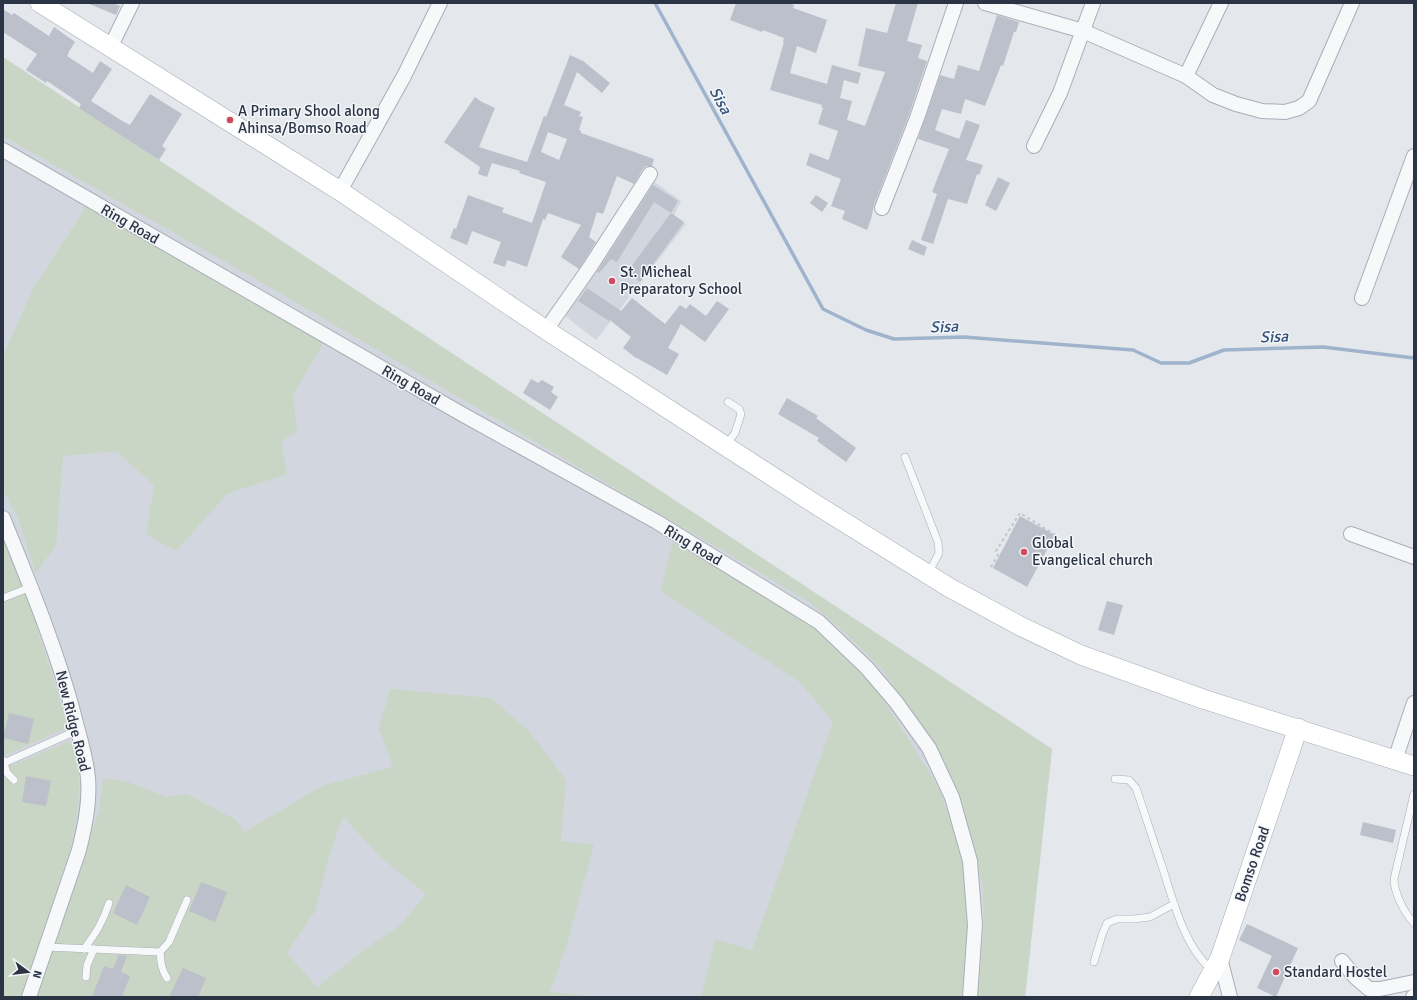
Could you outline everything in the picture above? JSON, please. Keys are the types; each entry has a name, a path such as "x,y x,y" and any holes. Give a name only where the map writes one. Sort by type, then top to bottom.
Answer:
{"street":[{"path":"40,3 340,191 546,330 821,508 928,574 1020,626 1081,655 1203,699 1414,766"},
{"path":"110,48 132,3"},
{"path":"340,191 404,76 440,3"},
{"path":"882,208 912,130 956,3"},
{"path":"984,3 1083,31 1186,76 1213,95 1236,104 1262,111 1285,112 1299,108 1309,101 1352,3"},
{"path":"1034,146 1060,93 1093,3"},
{"path":"1186,76 1221,3"},
{"name":"Ring Road","path":"3,150 460,413 657,522 819,622 867,668 896,702 929,748 952,797 970,861 975,925 970,997"},
{"path":"1362,298 1414,156"},
{"path":"546,330 590,267 650,174"},
{"name":"New Ridge Road","path":"3,518 52,643 78,730 88,779 88,799 85,825 79,850 29,997"},
{"path":"1351,534 1414,557"},
{"path":"1396,760 1414,703"},
{"name":"Bomso Road","path":"1199,997 1216,965 1298,728"},
{"path":"1342,961 1355,977 1369,989 1380,989 1414,982"},
{"path":"1216,965 1230,997"}],"lane":[{"path":"726,446 735,433 742,414 740,409 728,402"},
{"path":"906,457 938,542 939,553 928,574"},
{"path":"3,598 31,587"},
{"path":"14,780 7,774 4,762 78,730"},
{"path":"1115,779 1128,780 1136,788 1174,904 1187,935 1199,957 1216,965"},
{"path":"1414,794 1394,879 1396,893 1409,917 1414,923"},
{"path":"167,978 162,971 160,952 169,942 187,900"},
{"path":"84,949 104,919 109,903"},
{"path":"1094,962 1107,923 1116,919 1150,917 1174,904"},
{"path":"46,947 160,952"},
{"path":"86,977 87,965 94,949"}],"path":[{"path":"991,567 998,555 996,552 1020,513 1057,536"}],"shaded area":[{"path":"3,59 1052,749 1025,997 3,997"},
{"name":"St. Micheal Preparatory School","path":"649,178 681,201 674,215 686,224 596,340 561,313"}],"green space":[{"path":"3,57 1052,749 1025,997 977,997 984,931 983,887 961,806 940,757 901,697 881,668 838,626 810,603 778,583 266,285 3,136"},
{"path":"87,205 324,342 293,395 297,432 281,441 287,474 227,494 176,551 146,534 154,486 117,451 63,456 56,545 36,573 18,518 3,490 3,357 32,291"},
{"path":"3,532 15,561 69,727 3,756"},
{"path":"672,542 803,617 872,681 938,787 958,840 967,887 968,946 963,997 701,997 715,939 752,950 833,722 801,683 661,591"},
{"path":"390,689 491,698 529,731 566,780 561,841 594,845 567,944 550,992 598,997 34,997 100,808 103,778 128,782 167,797 187,794 236,820 244,832 324,785 393,767 379,728","holes":["343,816 380,857 426,894 402,924 372,944 317,987 287,953 315,911 330,853"]},
{"path":"67,742 73,748 77,758 79,771 75,829 71,845 22,997 3,997 3,763 13,765"}],"building":[{"path":"87,3 113,3 120,6 116,15"},
{"path":"736,3 788,3 794,5 793,8 827,20 816,53 797,46 790,73 827,84 832,65 861,73 858,84 844,80 840,98 852,101 847,120 865,126 885,72 858,66 866,28 887,33 896,3 918,3 907,41 922,45 918,58 927,61 909,115 874,205 867,230 842,219 845,211 831,206 841,179 806,165 810,153 828,160 829,159 838,131 818,124 823,108 821,107 822,105 770,90 784,38 763,30 762,32 730,20"},
{"path":"3,9 12,15 14,13 49,36 54,27 75,42 67,56 93,73 100,61 112,69 91,101 124,122 130,125 150,94 182,114 162,146 166,149 159,160 79,108 81,104 47,81 46,83 26,70 37,54 3,32"},
{"path":"997,15 1019,22 1016,32 1014,32 1003,66 1001,65 985,106 965,99 961,114 942,109 935,130 959,139 966,120 980,125 966,160 983,165 979,175 977,174 967,204 948,199 933,244 921,240 937,194 932,192 949,149 918,139 940,75 954,79 958,65 979,71"},
{"path":"570,55 583,61 610,83 602,93 577,72 564,105 581,112 579,116 583,117 579,130 581,133 654,159 652,166 646,166 643,169 634,184 617,176 603,214 597,212 589,237 596,242 579,269 561,257 581,225 548,213 545,220 543,219 527,267 507,260 505,267 493,263 501,242 472,231 467,245 450,238 454,228 456,229 468,195 504,208 502,212 532,223 546,182 519,173 520,171 492,163 487,177 478,174 480,167 444,142 475,97 495,108 479,147 527,162 544,116 546,117","holes":["548,132 567,139 559,160 541,152"]},
{"path":"998,177 1010,183 996,211 985,205"},
{"path":"653,185 678,201 671,213 654,202 617,262 611,259 599,273 597,272"},
{"path":"816,195 828,203 822,212 810,203"},
{"path":"671,213 684,222 640,282 627,272"},
{"path":"912,240 927,247 924,256 908,249"},
{"path":"587,288 621,311 632,298 665,324 680,305 686,309 690,304 706,316 717,301 729,309 705,342 681,324 668,348 679,354 667,375 636,358 623,348 631,337 610,320 609,321 578,301"},
{"path":"531,379 538,383 542,380 554,387 551,392 558,397 550,410 523,393"},
{"path":"787,398 818,416 816,418 856,448 846,462 817,441 819,438 778,414"},
{"name":"Global Evangelical church","path":"1020,516 1055,535 1027,587 993,568"},
{"path":"1107,601 1123,605 1114,635 1098,630"},
{"path":"9,713 34,719 28,744 3,738"},
{"path":"26,776 51,781 46,806 22,802"},
{"path":"1363,822 1396,830 1393,843 1360,835"},
{"path":"201,882 227,892 215,922 189,911"},
{"path":"126,885 150,897 137,925 113,913"},
{"name":"Standard Hostel","path":"1247,924 1298,948 1276,997 1257,988 1272,956 1239,940"},
{"path":"119,955 127,956 121,972 130,976 122,997 92,997 104,966 113,969"},
{"path":"183,968 206,978 198,997 169,997"}],"waterway":[{"name":"Sisa","path":"655,3 823,309 866,330 894,339 964,337 1133,350 1161,363 1189,363 1224,350 1323,347 1414,358"}],"place":[{"name":"A Primary Shool along Ahinsa/Bomso Road","path":"230,120"},
{"name":"St. Micheal Preparatory School","path":"612,281"},
{"name":"Global Evangelical church","path":"1024,552"},
{"name":"Standard Hostel","path":"1276,972"}]}
